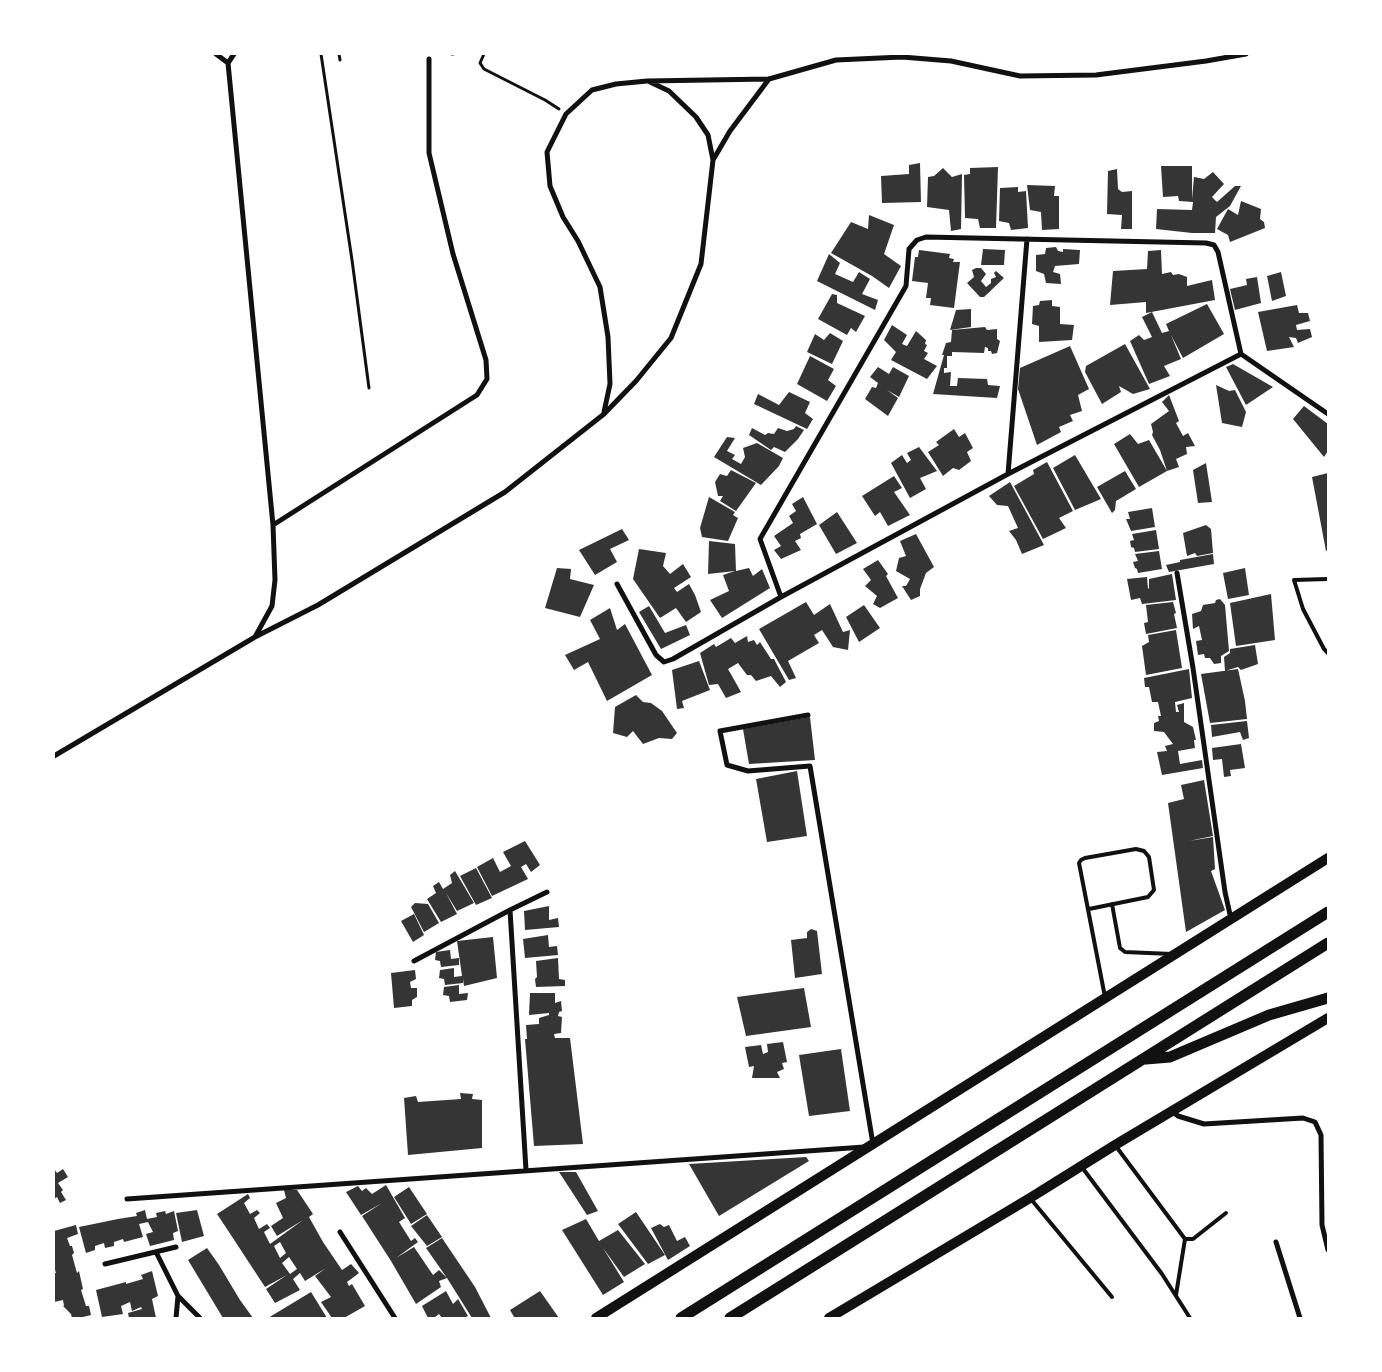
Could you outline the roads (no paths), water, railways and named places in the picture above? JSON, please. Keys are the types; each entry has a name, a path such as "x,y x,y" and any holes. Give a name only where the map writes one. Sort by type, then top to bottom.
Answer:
{"main road":[{"path":"596,1318 1328,858"},
{"path":"681,1318 1328,912"},
{"path":"730,1318 1328,943"},
{"path":"1144,1059 1170,1057 1269,1015 1328,998"},
{"path":"829,1318 1328,1018"}],"street":[{"path":"216,54 228,63"},
{"path":"234,54 228,63 273,524 276,580 272,606 255,637"},
{"path":"604,414 610,384 608,337 600,287 578,241 563,217 550,186 548,152 566,114 592,90 616,84 647,81 769,79 836,60 902,57 951,61 1020,76 1096,75 1246,54"},
{"path":"273,524 477,395 487,379 486,360 453,254 429,153 429,59"},
{"path":"713,160 730,131 769,79"},
{"path":"54,756 255,637 318,605 505,492 604,414 636,381 671,338 701,264 713,160 708,135 696,117 670,91 647,81"},
{"path":"781,598 760,539 906,286 909,249 917,240 926,237 1027,238 1206,243 1214,245 1218,252 1241,354 1328,414"},
{"path":"1008,474 1027,238"},
{"path":"617,584 656,655 664,662 673,659 1008,474 1241,354"},
{"path":"1177,573 1193,668 1225,892 1231,919"},
{"path":"127,1199 871,1145 810,766 748,771 727,765 720,731 808,715"},
{"path":"414,962 547,892"},
{"path":"510,910 526,1170"},
{"path":"1173,1112 1178,1116 1204,1124 1303,1118 1315,1122 1321,1135 1322,1225 1328,1250"},
{"path":"340,1232 396,1318"},
{"path":"1276,1242 1300,1318"},
{"path":"105,1264 176,1247"},
{"path":"156,1252 178,1296 200,1318"},
{"path":"176,1318 178,1296"}],"lane":[{"path":"1328,580 1294,580 1302,609 1328,653"},
{"path":"1089,909 1148,897 1152,894 1154,890 1148,857 1144,851 1136,849 1081,860 1079,863 1106,998"},
{"path":"1112,904 1120,948 1125,952 1176,954"},
{"path":"1115,1145 1186,1239 1176,1295"},
{"path":"1081,1166 1162,1274 1190,1318"},
{"path":"1030,1198 1112,1298"},
{"path":"1186,1239 1193,1239 1226,1212"}]}
